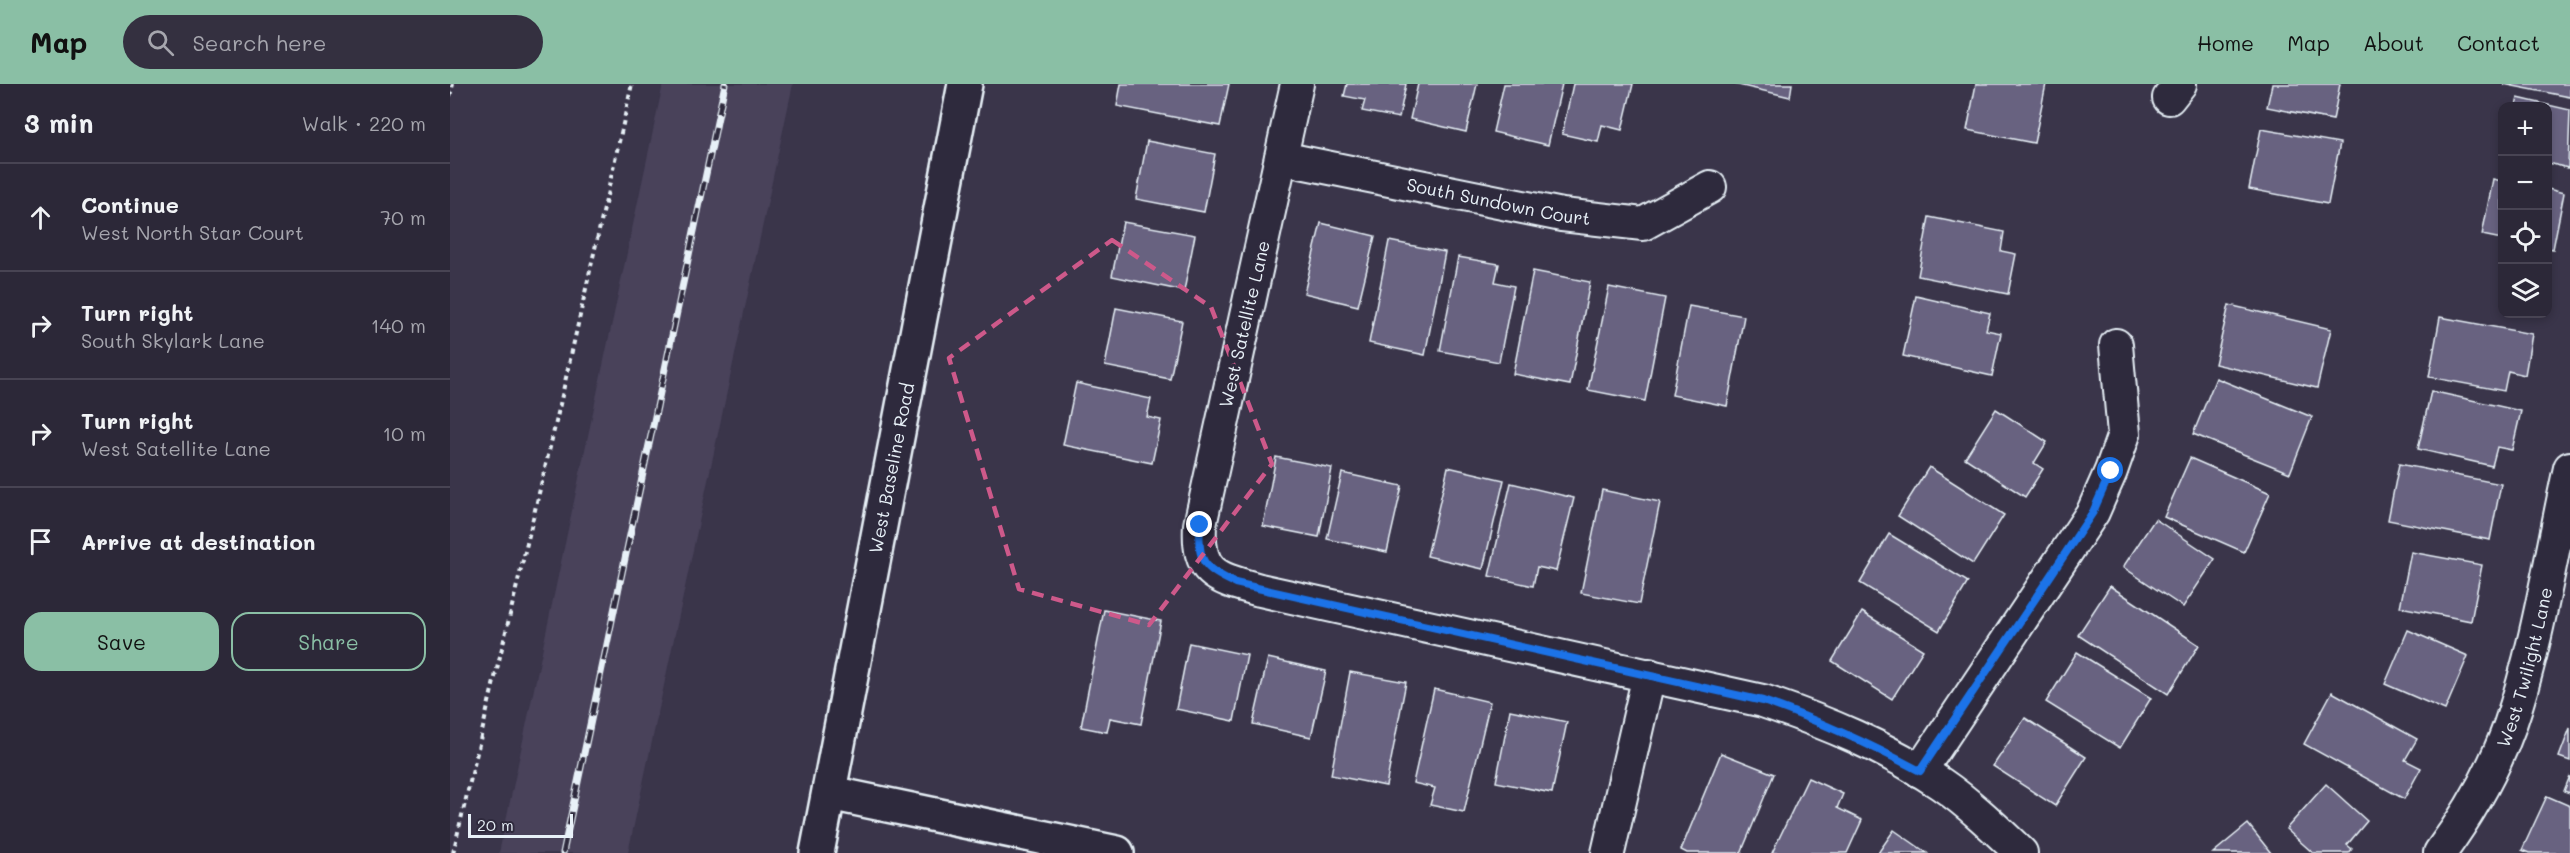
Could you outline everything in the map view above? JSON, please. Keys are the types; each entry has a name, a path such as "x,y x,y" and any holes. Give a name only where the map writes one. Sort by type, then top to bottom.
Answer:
{"main road":[{"name":"West Baseline Road","path":"818,853 965,84"},
{"path":"830,793 1117,853"}],"street":[{"name":"West Satellite Lane","path":"1297,84 1200,525 1198,545 1204,564 1214,573 1235,583 1260,590 1649,675"},
{"name":"South Sundown Court","path":"1281,158 1562,216 1643,224 1710,187"},
{"path":"1920,771 2093,512 2124,434 2116,345"},
{"name":"West Twilight Lane","path":"2440,853 2474,802 2509,728 2524,680 2570,468"},
{"path":"1608,853 1649,675 1763,701 1853,735 1943,785 2021,853"}],"path":[{"path":"450,96 453,84"},
{"path":"453,853 556,422 632,84"}],"highlighted area":[{"path":"1112,240 1211,307 1272,464 1149,625 1019,589 949,358"}],"shaded area":[{"path":"663,84 793,84 628,853 499,853"}],"building":[{"path":"1121,84 1229,84 1220,126 1117,106"},
{"path":"1347,84 1406,84 1399,118 1362,111 1365,100 1344,96"},
{"path":"1418,84 1477,84 1466,132 1410,119"},
{"path":"1504,84 1562,84 1548,145 1493,132"},
{"path":"1573,84 1633,84 1622,130 1602,125 1598,142 1562,134"},
{"path":"1734,84 1792,84 1790,97"},
{"path":"1976,84 2046,84 2034,143 1967,130"},
{"path":"2272,84 2340,84 2333,120 2267,107"},
{"path":"2503,84 2570,84 2570,97"},
{"path":"2518,98 2535,102 2517,102"},
{"path":"2552,106 2570,110 2568,168 2552,164"},
{"path":"2261,129 2340,143 2328,204 2249,189"},
{"path":"1147,141 1215,154 1204,212 1136,199"},
{"path":"2493,179 2498,180 2498,238 2482,235"},
{"path":"2552,190 2564,193 2552,249"},
{"path":"1929,217 2004,232 2001,251 2016,254 2008,294 1918,276"},
{"path":"1123,222 1195,235 1184,291 1112,276"},
{"path":"1321,223 1375,236 1358,306 1304,293"},
{"path":"1389,241 1445,252 1425,355 1369,343"},
{"path":"1458,257 1499,264 1495,282 1514,286 1499,362 1440,351"},
{"path":"1533,271 1590,282 1570,385 1513,374"},
{"path":"1609,287 1665,298 1645,401 1588,390"},
{"path":"1916,296 1990,313 1986,330 2001,333 1992,376 1903,356"},
{"path":"2229,305 2331,329 2317,388 2215,364"},
{"path":"1689,306 1744,316 1727,406 1672,395"},
{"path":"1116,308 1182,321 1170,379 1105,366"},
{"path":"2440,317 2532,334 2525,375 2508,371 2504,391 2429,377"},
{"path":"2216,378 2312,417 2290,473 2193,434"},
{"path":"1076,383 1151,399 1147,417 1161,420 1152,463 1063,445"},
{"path":"2431,391 2521,411 2512,450 2497,447 2492,466 2418,449"},
{"path":"1996,409 2047,442 2034,463 2043,469 2025,497 1965,458"},
{"path":"1276,457 1332,468 1319,537 1263,526"},
{"path":"2190,458 2270,493 2244,552 2164,517"},
{"path":"2399,464 2501,484 2490,540 2388,520"},
{"path":"1448,467 1504,480 1483,569 1427,556"},
{"path":"1929,467 2004,515 1973,564 1898,516"},
{"path":"1342,473 1402,486 1387,552 1327,539"},
{"path":"1511,483 1574,498 1556,571 1537,567 1533,586 1489,576"},
{"path":"1602,490 1660,502 1639,604 1581,593"},
{"path":"2155,519 2215,559 2183,607 2123,567"},
{"path":"1889,534 1968,582 1939,631 1860,583"},
{"path":"2411,552 2482,565 2471,621 2400,607"},
{"path":"2110,586 2199,645 2168,694 2078,635"},
{"path":"1104,610 1161,621 1141,724 1110,718 1107,732 1081,727"},
{"path":"1862,612 1923,650 1892,699 1832,661"},
{"path":"2408,630 2468,656 2445,710 2385,684"},
{"path":"1189,643 1247,655 1234,721 1176,709"},
{"path":"2077,652 2151,698 2120,748 2046,702"},
{"path":"1268,658 1326,671 1311,737 1253,724"},
{"path":"1350,672 1406,682 1386,786 1331,775"},
{"path":"1434,689 1490,702 1464,812 1430,805 1435,788 1413,783"},
{"path":"2332,692 2417,739 2405,760 2421,768 2404,799 2304,744"},
{"path":"1510,710 1567,722 1552,793 1496,782"},
{"path":"2025,718 2086,757 2055,806 1993,766"},
{"path":"2570,728 2570,761 2559,757"},
{"path":"1721,753 1774,774 1741,853 1687,853 1681,850"},
{"path":"2570,776 2570,793 2564,791"},
{"path":"1808,778 1843,794 1837,808 1862,820 1847,853 1772,853"},
{"path":"2326,784 2367,821 2347,845 2352,849 2349,853 2313,853 2286,829"},
{"path":"2547,796 2570,806 2570,853 2529,853 2522,850"},
{"path":"2248,824 2271,853 2213,853"},
{"path":"1894,830 1927,853 1878,853"}],"railway":[{"path":"563,853 725,84"}],"route":[{"path":"1200,525 1198,545 1204,564 1214,573 1235,583 1763,701 1853,735 1920,771 2093,512 2111,471"}]}
